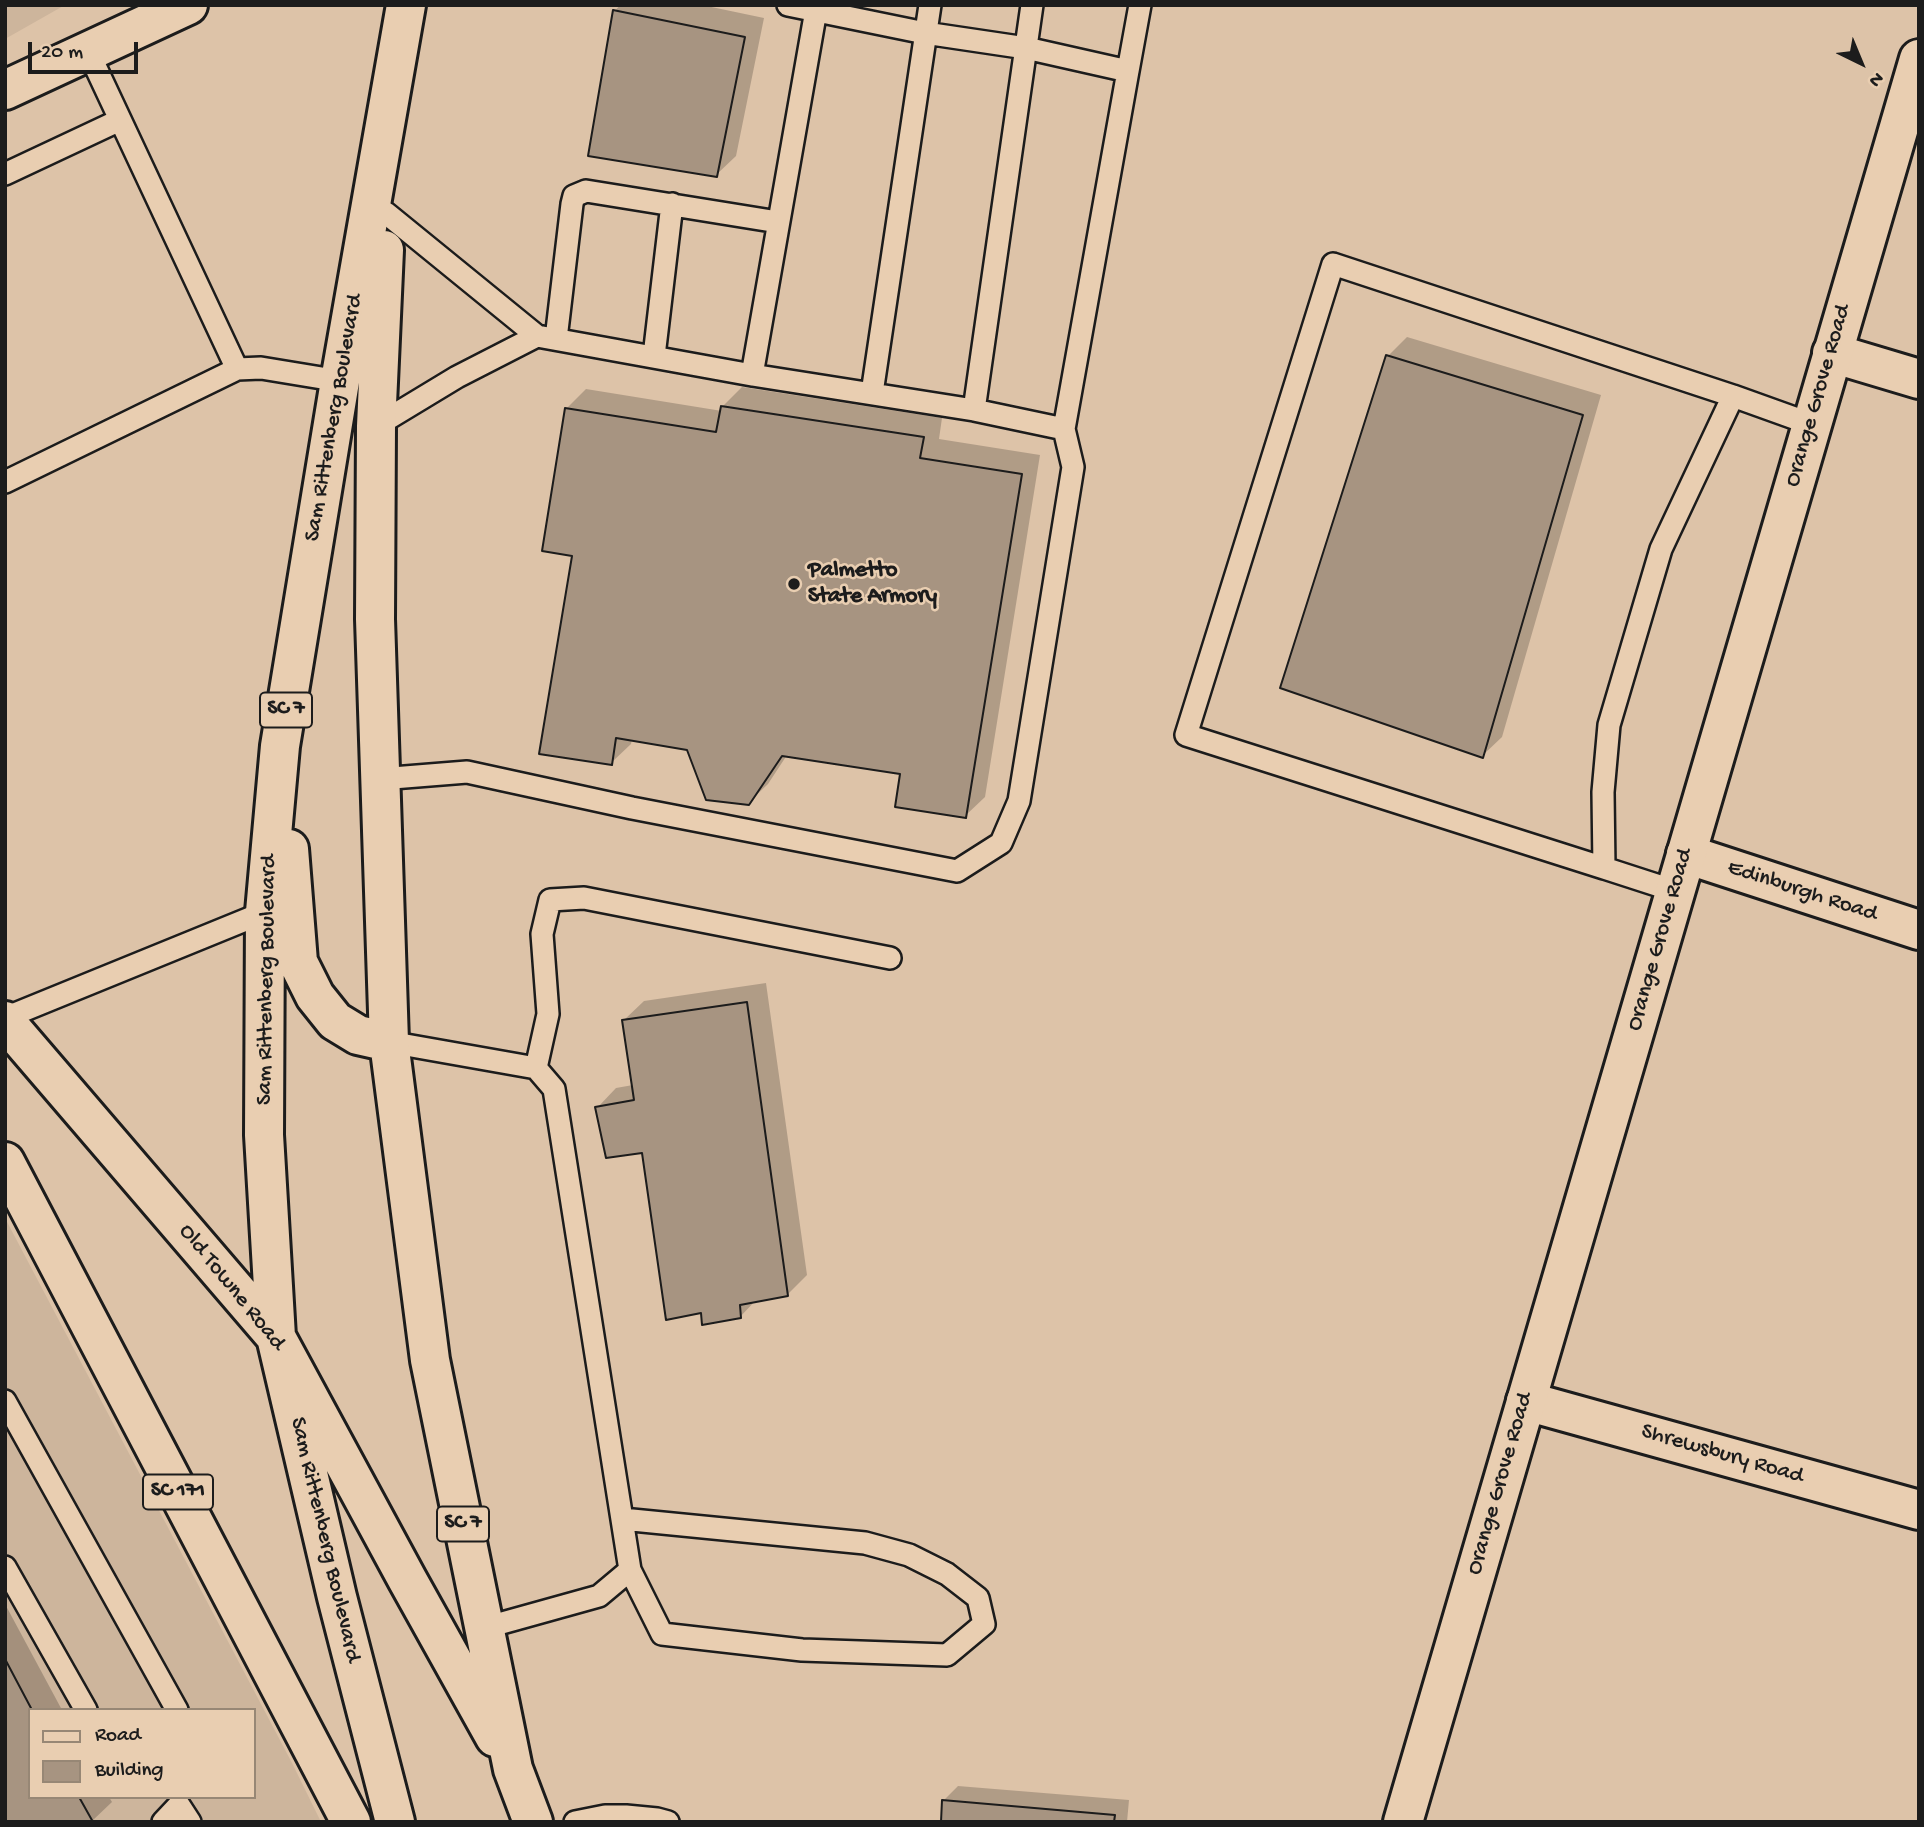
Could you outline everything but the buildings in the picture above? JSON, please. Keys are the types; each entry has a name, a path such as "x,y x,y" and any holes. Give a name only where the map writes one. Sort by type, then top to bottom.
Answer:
{"main road":[{"path":"5,90 188,5"},
{"name":"Sam Rittenberg Boulevard","path":"395,1822 337,1597 276,1337 264,1135 265,912 280,746 406,5"},
{"name":"Orange Grove Road","path":"1403,1822 1919,59"},
{"name":"Sam Rittenberg Boulevard","path":"391,90 376,426 375,619 389,1042 430,1360 513,1769 533,1822"},
{"path":"1832,353 1919,379"},
{"path":"280,746 298,962 315,996 335,1021 358,1035 389,1042"},
{"name":"Edinburgh Road","path":"1686,854 1919,930"},
{"name":"Old Towne Road","path":"5,1019 276,1337 513,1769"},
{"name":"SC 171","path":"5,1162 351,1822"},
{"name":"Shrewsbury Road","path":"1526,1401 1919,1510"}],"lane":[{"path":"788,5 925,33 1026,48 1128,71"},
{"path":"872,393 930,5"},
{"path":"974,410 1032,5"},
{"path":"380,779 467,772 632,808 957,871 1001,843 1019,801 1073,467 1064,429 1140,5"},
{"path":"752,375 816,10"},
{"path":"88,51 237,369"},
{"path":"5,174 120,120"},
{"path":"547,337 574,196 586,191 778,222"},
{"path":"654,356 672,204"},
{"path":"386,213 547,337 752,375 974,410 1064,429"},
{"path":"1675,891 1186,735 1333,264 1811,424"},
{"path":"376,426 457,377 547,337"},
{"path":"5,482 237,369 261,368 340,381"},
{"path":"1604,868 1603,792 1609,725 1661,549 1733,397"},
{"path":"536,1068 548,1014 542,934 550,900 584,898 890,958"},
{"path":"5,1019 265,912"},
{"path":"389,1042 536,1068 554,1089 630,1570 662,1634 802,1650 947,1655 984,1624 978,1598 947,1574 909,1555 865,1542 622,1519"},
{"path":"5,1401 176,1708"},
{"path":"5,1567 85,1708"},
{"path":"484,1628 599,1596 630,1570"},
{"path":"163,1822 178,1805"},
{"path":"575,1822 605,1816 668,1822"}],"shaded area":[{"path":"5,5 65,5 5,39"},
{"path":"5,1218 292,1763 321,1822 5,1822"}],"place":[{"name":"Palmetto State Armory","path":"794,584"}]}
